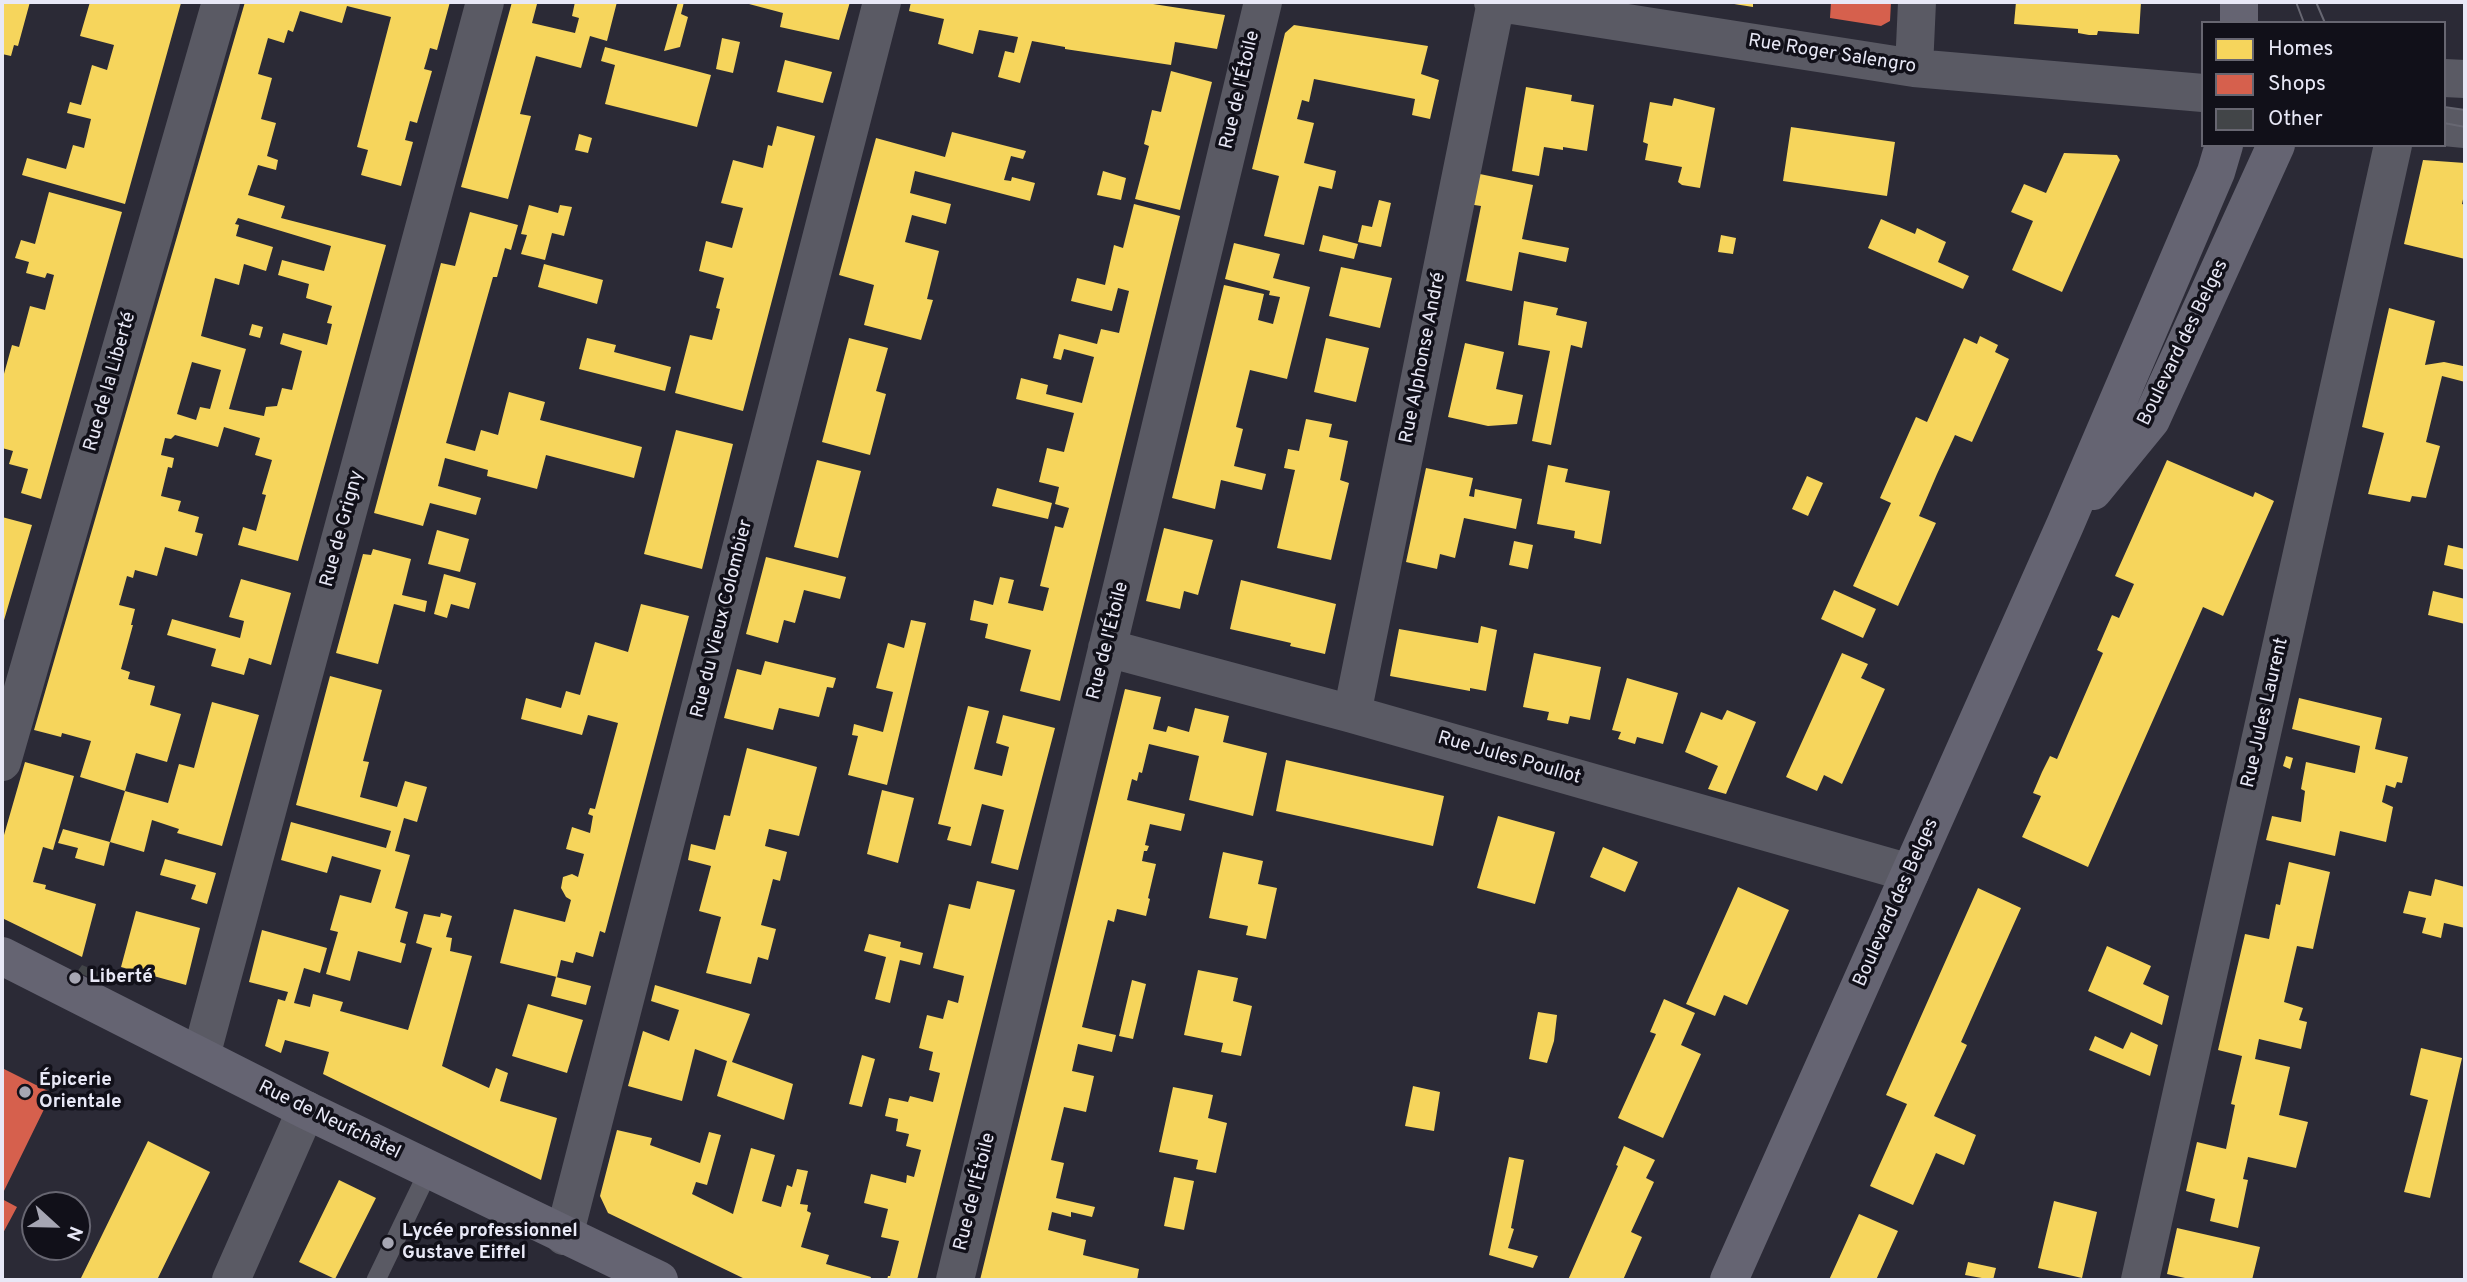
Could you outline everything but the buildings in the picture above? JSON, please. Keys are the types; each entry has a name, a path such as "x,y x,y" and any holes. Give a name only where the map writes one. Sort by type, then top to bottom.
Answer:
{"main road":[{"path":"2239,2 2239,21"},
{"name":"Boulevard des Belges","path":"1729,1280 2066,525 2216,172 2223,147"},
{"name":"Boulevard des Belges","path":"2066,525 2151,421 2275,147"},
{"name":"Rue de Neufchâtel","path":"2,956 306,1110 659,1280"}],"street":[{"name":"Rue de la Liberté","path":"2,762 221,2"},
{"name":"Rue de Grigny","path":"201,1056 485,2"},
{"name":"Rue du Vieux Colombier","path":"564,1236 882,2"},
{"name":"Rue de l'Étoile","path":"955,1280 1263,2"},
{"name":"Rue Roger Salengro","path":"1494,2 1566,8 1914,68 2193,89"},
{"name":"Rue Alphonse André","path":"1352,714 1494,2"},
{"path":"1914,68 1917,2"},
{"path":"2446,78 2465,79"},
{"path":"2446,127 2465,129"},
{"name":"Rue Jules Laurent","path":"2140,1280 2393,147"},
{"name":"Rue Jules Poullot","path":"1107,648 1352,714 1910,873"},
{"path":"231,1280 306,1110"}],"lane":[{"path":"376,1280 429,1170"}],"tram line":[{"path":"2296,2 2303,21"},
{"path":"2316,2 2324,21"},
{"path":"2446,107 2465,110"},
{"path":"2446,123 2465,127"}],"place":[{"name":"Liberté","path":"75,978"},
{"name":"Épicerie Orientale","path":"25,1092"},
{"name":"Lycée professionnel Gustave Eiffel","path":"388,1243"}]}
